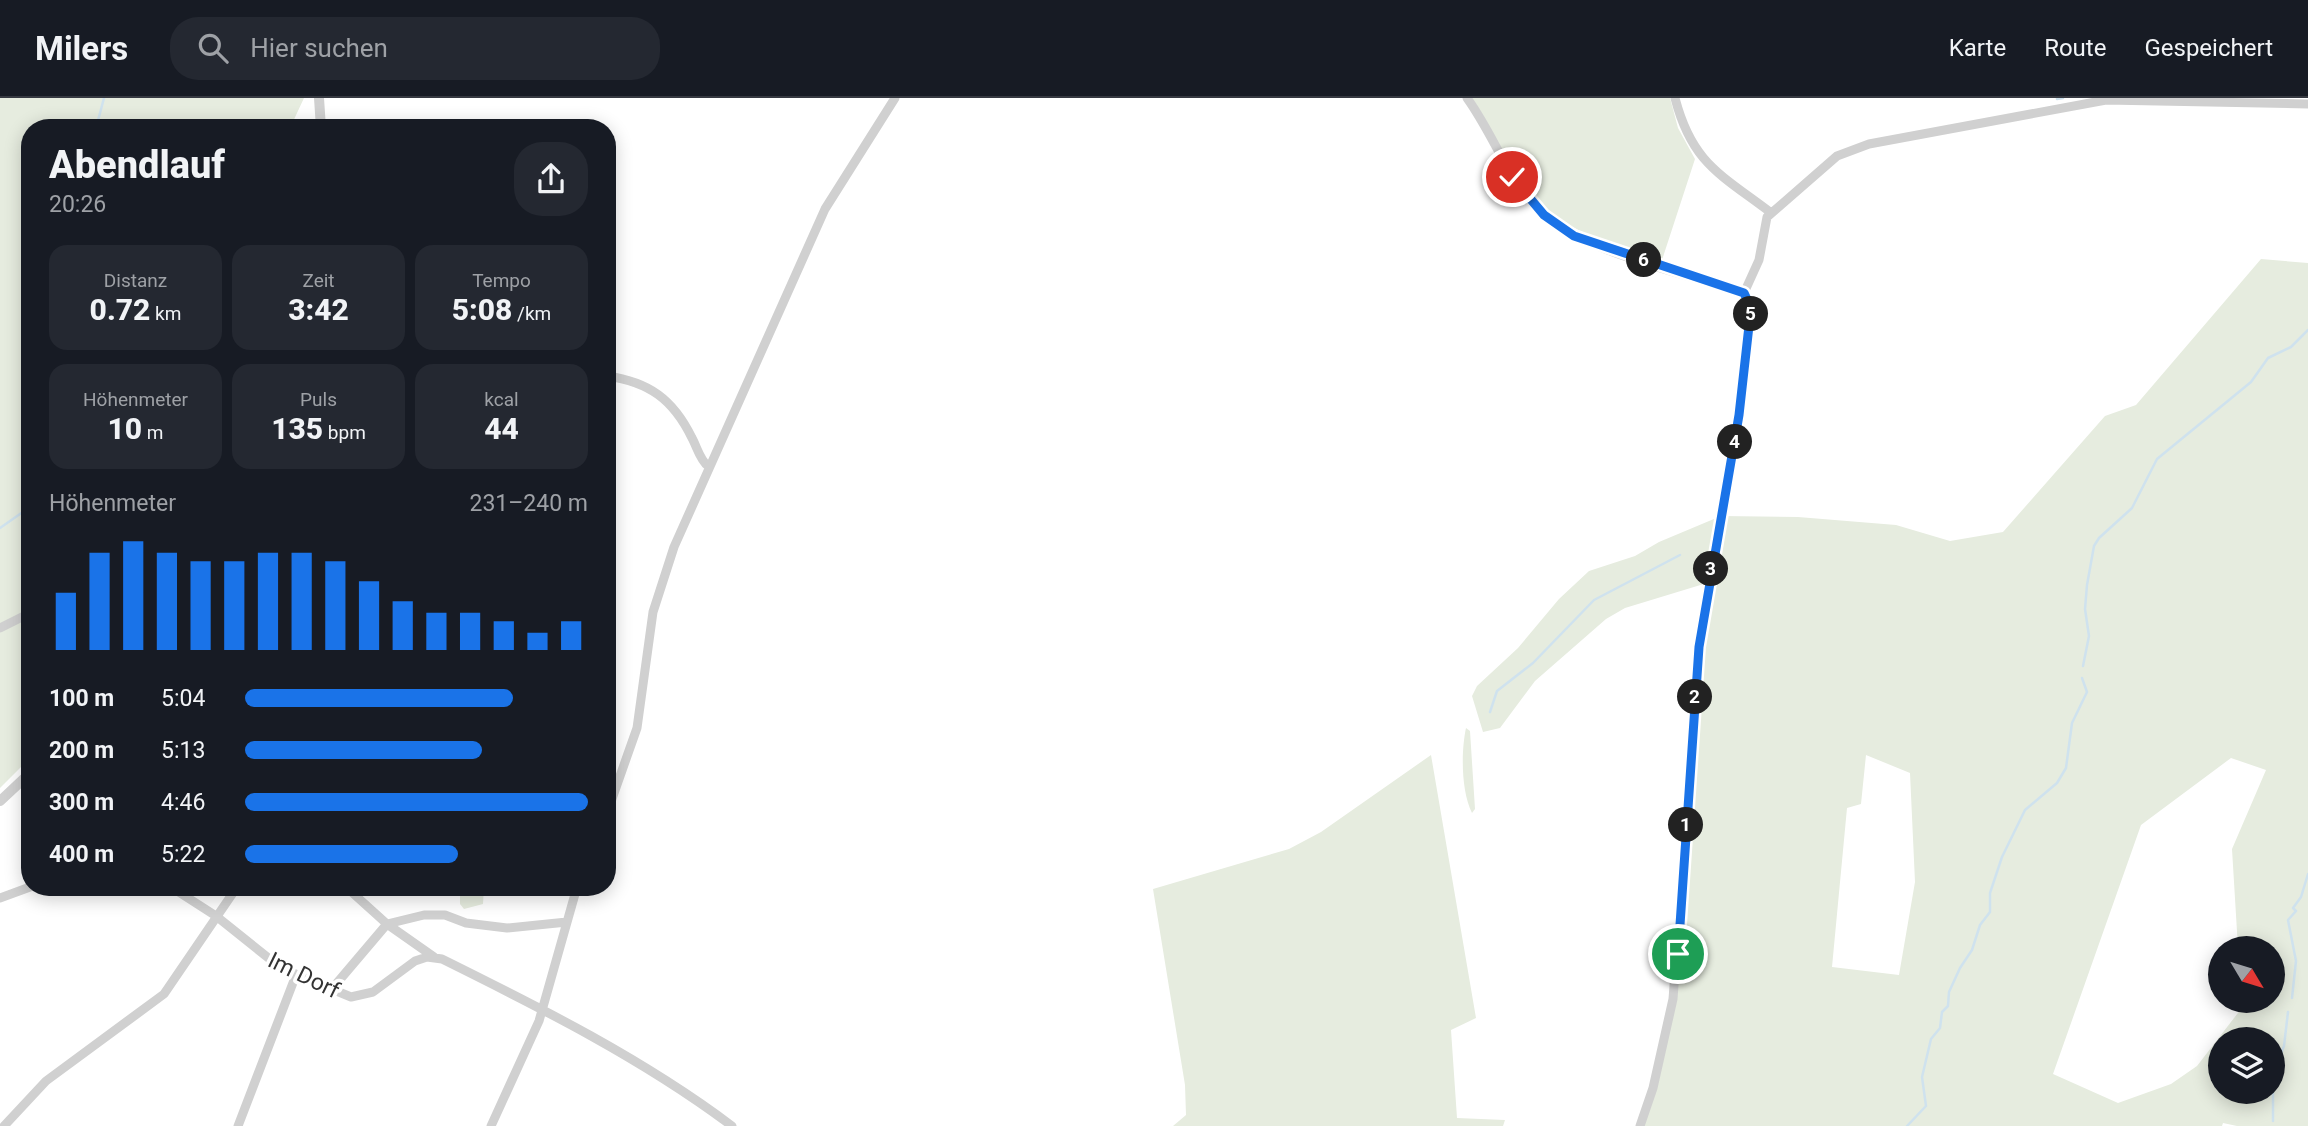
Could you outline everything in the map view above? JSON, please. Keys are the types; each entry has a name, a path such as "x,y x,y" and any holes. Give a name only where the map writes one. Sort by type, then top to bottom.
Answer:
{"street":[{"path":"319,98 320,119"},
{"path":"616,788 637,728 647,653 664,572 708,466 809,243 842,179 895,98"},
{"path":"1467,98 1532,204 1558,227 1593,244 1744,293"},
{"path":"1675,98 1690,141 1704,162 1770,212"},
{"path":"1640,1126 1653,1088 1673,999 1699,647 1739,415 1751,320 1744,293 1759,260 1770,212 1837,156 1869,144 2106,99 2284,101 2308,104"},
{"path":"616,378 640,382 660,396 679,417 708,466"},
{"path":"0,628 21,618"},
{"path":"0,801 21,781"},
{"path":"0,898 21,890"},
{"name":"Im Dorf","path":"185,896 216,916 263,956 296,975 351,997 366,995 415,961 434,957"},
{"path":"4,1126 46,1081 164,994 230,896"},
{"path":"356,896 387,924 434,957 543,1009 700,1102 732,1126"},
{"path":"491,1126 543,1009 575,896"},
{"path":"331,990 387,924 424,915 445,915 466,923 507,928 568,922"},
{"path":"238,1126 296,975"}],"shaded area":[{"path":"0,98 304,98 294,119 21,119 21,767 0,788"},
{"path":"1472,98 1670,98 1678,128 1695,159 1662,260 1602,241 1567,224 1550,212 1521,181"},
{"path":"2261,259 2308,263 2308,1126 2237,1126 2223,1123 2222,1126 1640,1126 1673,999 1707,583 1625,608 1606,619 1535,681 1500,728 1483,732 1472,696 1477,686 1518,648 1559,599 1589,571 1635,556 1659,542 1721,516 1798,517 1896,525 1950,541 2003,532 2105,416 2136,405","holes":["1866,755 1910,773 1915,882 1899,975 1832,967 1847,808 1861,804","2231,758 2266,770 2232,849 2237,936 2286,936 2286,1013 2238,1013 2227,1027 2285,1027 2285,1104 2208,1104 2208,1052 2197,1066 2171,1084 2118,1103 2053,1074 2141,825"]},
{"path":"1466,728 1470,731 1475,809 1472,813 1463,771"},
{"path":"1431,755 1476,1018 1451,1030 1457,1118 1505,1120 1503,1126 1173,1126 1186,1115 1185,1085 1153,889 1289,849 1321,832"},
{"path":"460,896 483,896 483,904 464,909 460,904"}],"waterway":[{"path":"98,119 104,98"},
{"path":"2057,99 2063,98"},
{"path":"2083,666 2089,636 2085,609 2087,585 2094,546 2099,538 2132,508 2157,459 2251,382 2268,358 2291,347 2308,330"},
{"path":"0,528 21,513"},
{"path":"1490,712 1497,691 1533,663 1594,600 1680,555"},
{"path":"1907,1126 1926,1106 1922,1077 1931,1039 1940,1028 1942,1012 1948,1006 1949,992 1960,968 1972,950 1980,925 1990,912 1990,893 2002,857 2025,810 2057,783 2066,768 2072,723 2087,692 2082,678"},
{"path":"2292,998 2296,961 2288,920 2296,911 2293,908 2301,897 2308,874"},
{"path":"2285,1038 2288,1012"},
{"path":"2273,1104 2273,1121"}],"route":[{"path":"1512,177 1532,204 1558,227 1574,236 1744,293 1751,308 1739,415 1699,647 1678,954"}]}
